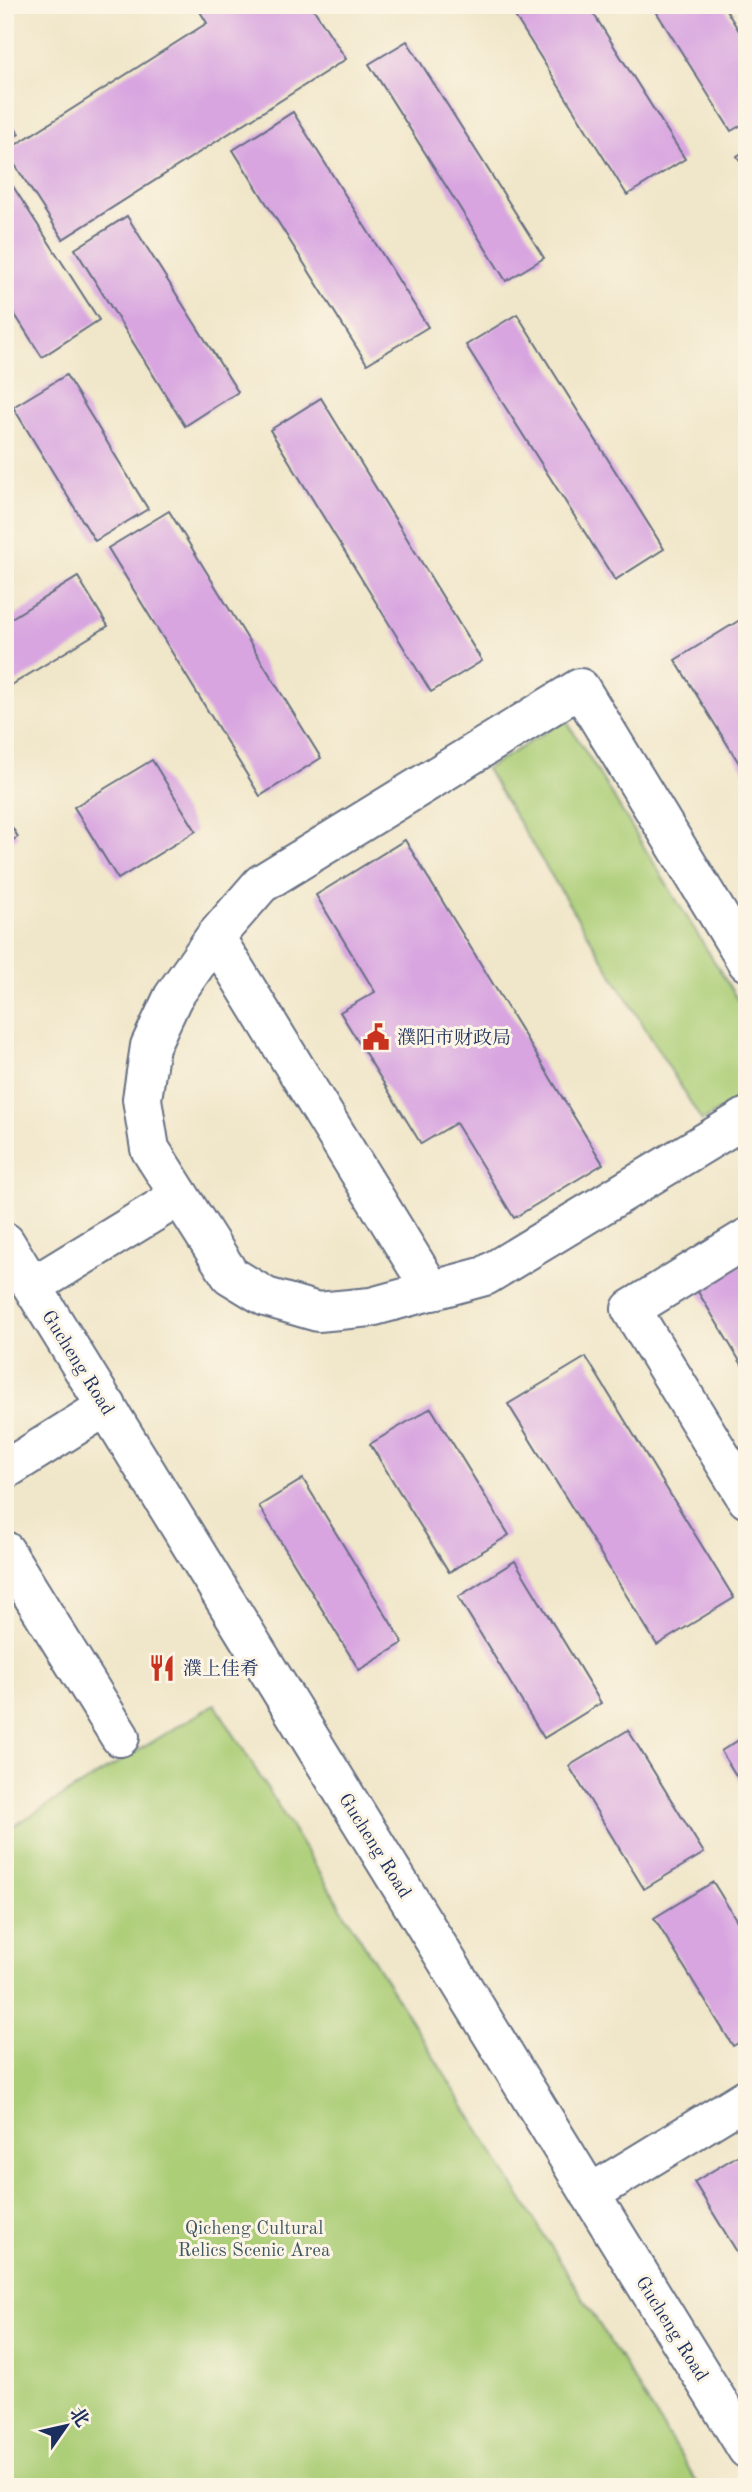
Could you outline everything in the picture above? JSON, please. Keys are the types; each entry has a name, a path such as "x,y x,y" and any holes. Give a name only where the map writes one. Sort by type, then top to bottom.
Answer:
{"street":[{"path":"747,962 580,688 261,884 215,937 173,998 150,1046 142,1099 150,1149 230,1275 266,1297 318,1312 371,1307 485,1276 747,1117"},
{"path":"215,937 432,1291"},
{"path":"33,1286 180,1196"},
{"path":"747,1238 631,1309 747,1499"},
{"name":"Gucheng Road","path":"5,1241 747,2449"},
{"path":"5,1470 107,1406"},
{"path":"5,1551 120,1737"},
{"path":"590,2194 747,2098"}],"green space":[{"path":"566,720 747,1015 747,1093 702,1121 486,769"},
{"name":"Qicheng Cultural Relics Scenic Area","path":"215,1704 700,2487 5,2487 5,1831"}],"building":[{"path":"196,5 311,5 346,59 63,239 6,151 207,23"},
{"path":"508,5 588,5 685,159 627,195"},
{"path":"652,5 723,5 747,44 747,122 731,131"},
{"path":"407,41 544,258 506,281 369,64"},
{"path":"5,112 19,134 5,142"},
{"path":"293,112 428,327 367,364 233,150"},
{"path":"747,150 747,171 737,156"},
{"path":"5,174 99,320 42,357 5,299"},
{"path":"127,216 238,392 185,426 75,249"},
{"path":"517,314 664,549 615,580 466,345"},
{"path":"66,375 148,509 95,541 13,407"},
{"path":"321,398 482,661 431,692 270,430"},
{"path":"169,511 321,758 260,796 108,548"},
{"path":"78,577 108,626 5,689 5,622"},
{"path":"743,618 747,624 747,776 675,660"},
{"path":"152,760 196,831 118,879 74,807"},
{"path":"5,816 18,837 5,845"},
{"path":"405,840 603,1164 514,1218 456,1123 421,1144 340,1012 375,992 316,895"},
{"path":"747,1260 747,1373 697,1290"},
{"path":"586,1357 734,1598 657,1645 508,1404"},
{"path":"431,1408 509,1535 449,1572 370,1444"},
{"path":"303,1479 403,1643 359,1670 259,1506"},
{"path":"515,1561 601,1703 544,1738 458,1597"},
{"path":"628,1730 704,1853 644,1889 569,1766"},
{"path":"747,1735 747,1793 721,1751"},
{"path":"713,1882 747,1937 747,2038 733,2046 654,1918"},
{"path":"747,2150 747,2268 694,2182"}],"place":[{"name":"濮阳市财政局","path":"376,1037"},
{"name":"濮上佳肴","path":"162,1668"}]}
